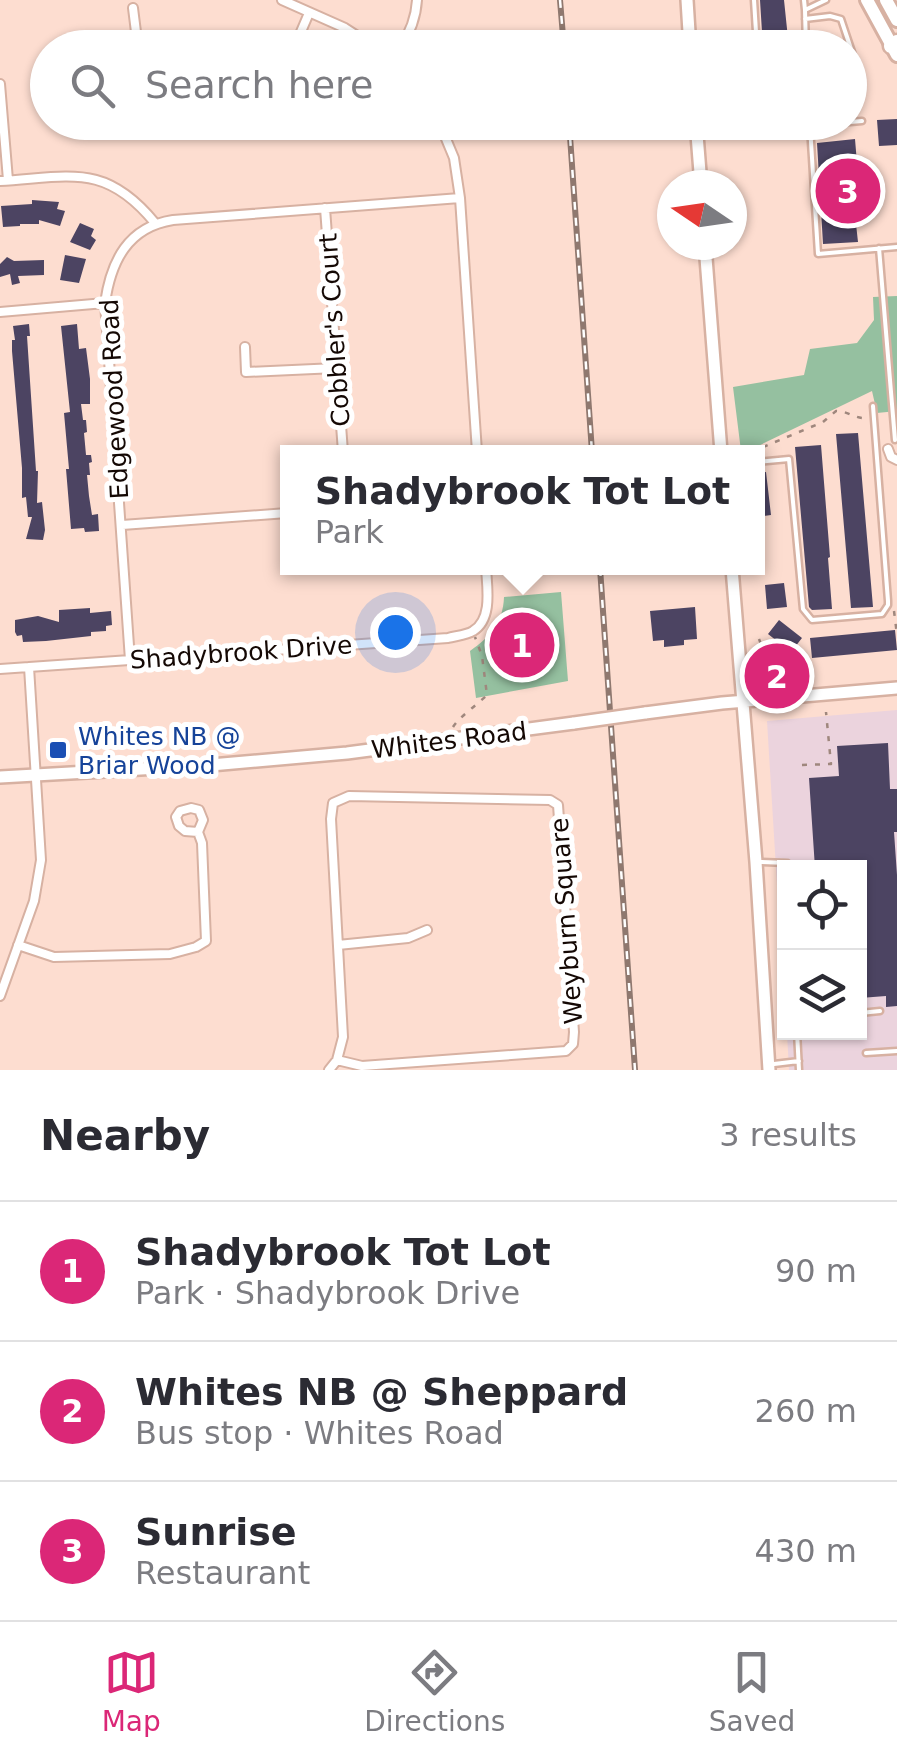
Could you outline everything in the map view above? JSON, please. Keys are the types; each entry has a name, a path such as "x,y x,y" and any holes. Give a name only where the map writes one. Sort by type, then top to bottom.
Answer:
{"main road":[{"path":"686,0 688,30"},
{"path":"867,0 895,47"},
{"path":"886,0 897,20"},
{"path":"697,140 700,170"},
{"path":"707,260 720,445"},
{"path":"733,575 769,1067"},
{"name":"Whites Road","path":"0,778 347,753 645,713 894,686"}],"street":[{"path":"282,0 348,30"},
{"path":"409,30 418,0"},
{"path":"133,8 136,30"},
{"path":"302,30 310,13"},
{"path":"0,84 4,181 86,176 124,190 155,223 460,198"},
{"path":"446,140 454,158 460,198 478,445"},
{"name":"Cobbler's Court","path":"324,208 342,445"},
{"name":"Edgewood Road","path":"130,660 105,303 113,267 122,250 155,223"},
{"path":"0,312 105,303"},
{"path":"245,347 246,372 336,368"},
{"path":"896,440 888,449 897,461"},
{"path":"877,450 888,449"},
{"path":"122,525 280,514"},
{"path":"473,631 484,620 487,575"},
{"name":"Shadybrook Drive","path":"0,670 448,638 473,631"},
{"path":"0,996 34,901 41,860 29,668"},
{"name":"Weyburn Square","path":"349,796 550,800 558,805 573,1044 566,1051 362,1066 338,1060 344,1037 330,818 333,803 349,796"},
{"path":"18,946 54,957 170,954 206,941 202,843 198,832"},
{"path":"338,945 408,938 427,930"},
{"path":"330,1070 338,1060"}],"lane":[{"path":"754,0 756,30"},
{"path":"804,0 805,30"},
{"path":"804,10 826,0"},
{"path":"805,19 841,19 845,30"},
{"path":"810,140 818,254 897,247"},
{"path":"879,248 896,440"},
{"path":"887,360 897,360"},
{"path":"765,461 789,459 803,609 812,620 882,614 888,605 873,406"},
{"path":"756,862 777,863"},
{"path":"867,1012 880,1011"},
{"path":"798,1040 800,1070"},
{"path":"866,1052 897,1051"},
{"path":"769,1067 799,1061"}],"path":[{"path":"765,446 823,422 836,411 857,418 874,418"},
{"path":"888,605 894,612 897,634"},
{"path":"446,740 458,719 487,695 482,656 473,631"},
{"path":"759,639 770,658 783,659 803,677"},
{"path":"802,765 831,764 826,712"}],"shaded area":[{"path":"897,710 897,1070 789,1070 787,1040 867,1040 867,860 777,860 777,885 767,721"}],"green space":[{"path":"897,296 897,411 877,413 872,391 760,445 740,445 733,387 804,375 810,349 857,343 874,320 873,297"},
{"path":"561,592 568,681 476,698 470,651 494,628 504,597"}],"building":[{"path":"760,0 784,0 787,30 762,30"},
{"path":"897,119 897,145 879,146 877,120"},
{"path":"855,140 862,224 856,224 858,242 823,244 817,143"},
{"path":"32,200 59,202 57,209 65,211 60,226 39,220 39,224 3,227 1,206 32,204"},
{"path":"80,223 94,229 91,236 96,240 90,250 70,242"},
{"path":"65,255 86,259 79,283 60,280"},
{"path":"7,257 14,261 44,260 44,275 18,276 20,283 12,285 10,274 0,277 0,264"},
{"path":"29,324 37,503 42,502 43,540 26,539 32,517 28,517 26,497 22,498 12,351 13,326"},
{"path":"77,324 79,349 86,348 90,379 90,404 81,404 86,420 86,455 91,455 92,462 87,475 89,496 92,515 98,514 99,531 71,529 64,413 70,412 61,326"},
{"path":"858,433 873,607 851,608 836,434"},
{"path":"821,445 832,609 812,610 795,447"},
{"path":"765,472 771,515 765,516"},
{"path":"784,583 787,607 767,609 765,585"},
{"path":"695,607 697,639 664,647 664,640 653,641 650,611"},
{"path":"90,608 90,613 111,611 112,625 106,626 106,631 23,642 22,635 15,632 15,620 38,616 59,622 59,610"},
{"path":"779,620 802,638 791,652 768,634"},
{"path":"895,630 897,650 812,658 810,638"},
{"path":"888,743 890,789 897,789 897,1006 886,1007 886,996 867,997 867,860 814,860 809,778 839,776 837,746"}],"railway":[{"path":"560,0 562,30"},
{"path":"570,140 592,445"},
{"path":"600,575 635,1070"}],"place":[{"name":"Sunrise","path":"848,191"},
{"name":"Shadybrook Tot Lot","path":"522,645"},
{"name":"Whites NB @ Sheppard","path":"777,676"},
{"name":"Whites NB @ Briar Wood","path":"58,750"}]}
